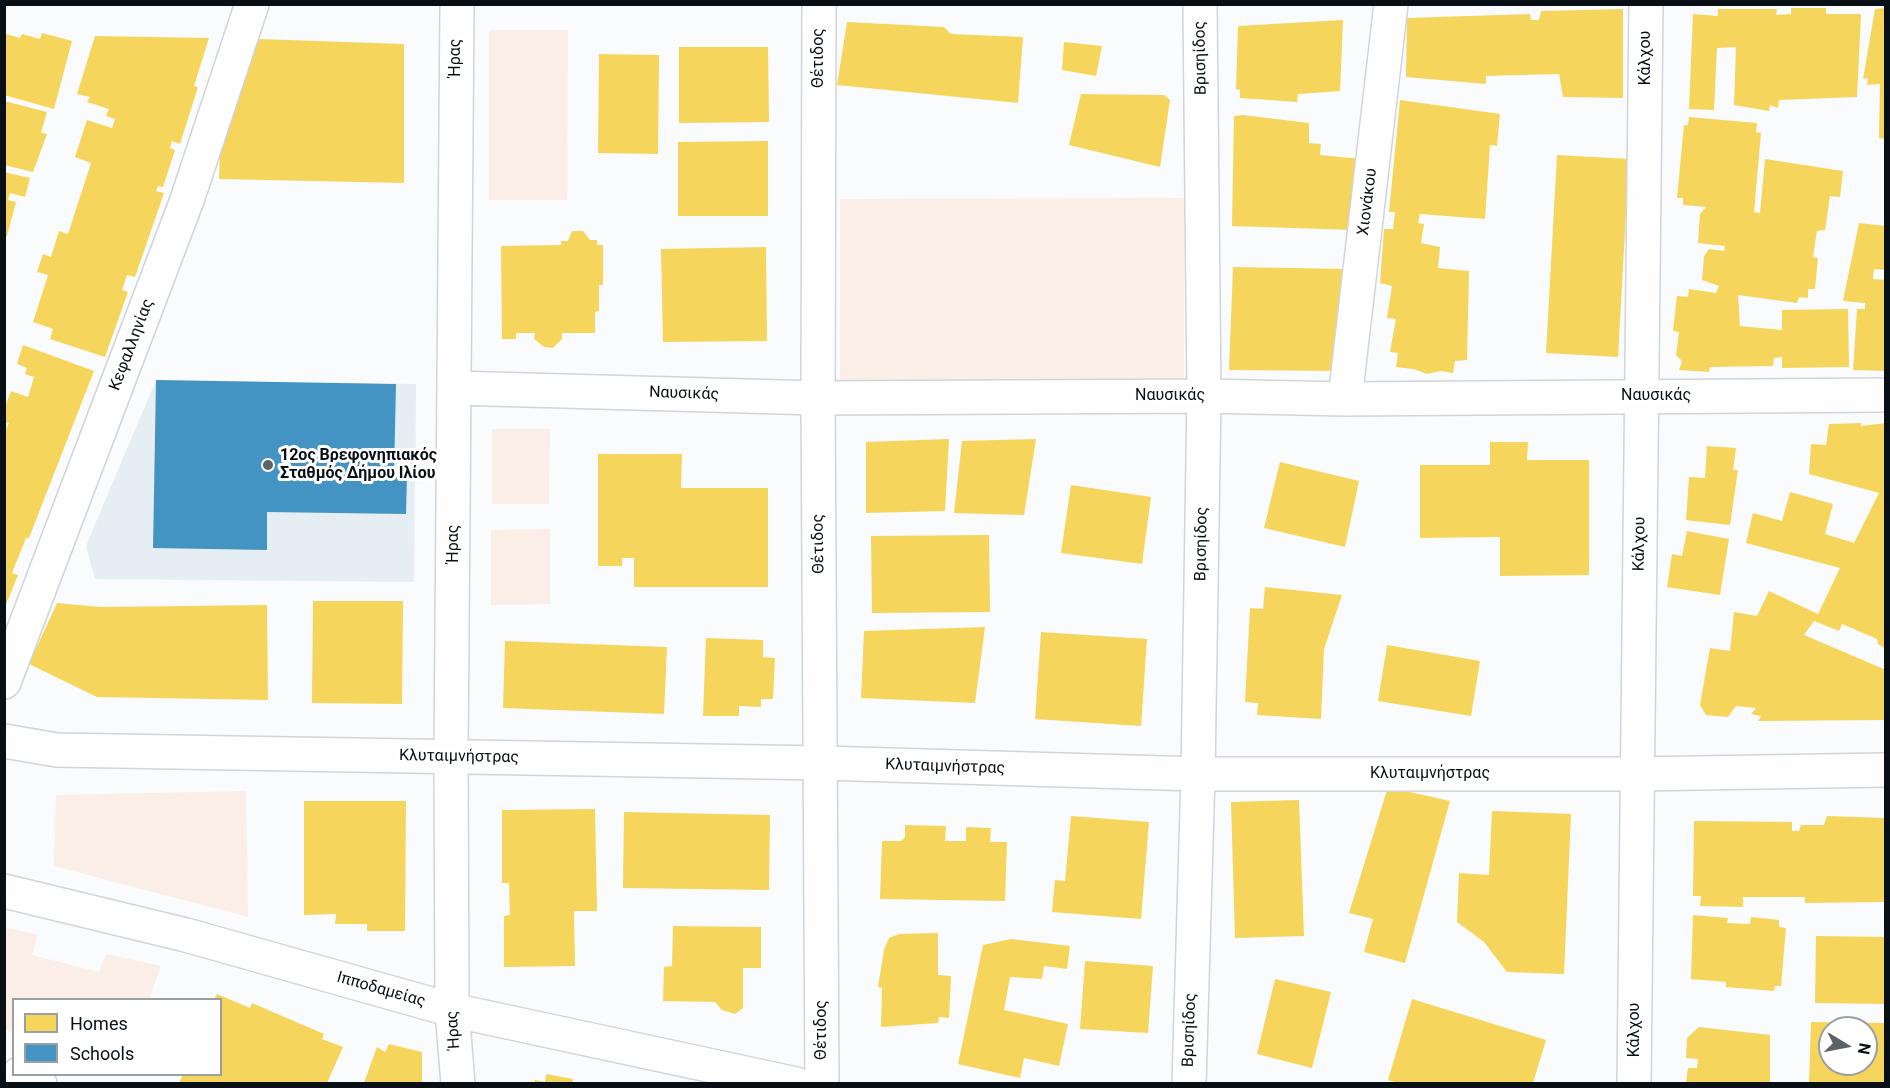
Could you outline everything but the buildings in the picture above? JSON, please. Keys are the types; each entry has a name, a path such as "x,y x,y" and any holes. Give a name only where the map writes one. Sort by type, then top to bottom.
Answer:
{"street":[{"name":"Κεφαλληνίας","path":"4,682 187,200 252,4"},
{"name":"Ήρας","path":"457,4 451,757 452,1010 458,1083"},
{"name":"Θέτιδος","path":"819,4 818,398 822,763 822,1083"},
{"name":"Βρισηίδος","path":"1197,1081 1198,774 1204,396 1200,4"},
{"name":"Χιονάκου","path":"1345,399 1391,4"},
{"name":"Κάλχου","path":"1634,1083 1646,4"},
{"name":"Ναυσικάς","path":"454,388 818,398 1204,396 1345,399 1886,395"},
{"name":"Κλυταιμνήστρας","path":"4,741 57,750 822,763 1198,774 1636,774 1886,770"},
{"name":"Ιπποδαμείας","path":"4,891 186,935 452,1010 796,1083"},
{"path":"24,1076 40,1083"}],"shaded area":[{"path":"489,30 568,30 567,200 489,200"},
{"path":"1184,198 1184,378 840,380 840,199"},
{"name":"12ος Βρεφονηπιακός Σταθμός Δήμου Ιλίου","path":"156,380 416,384 414,582 95,579 86,546"},
{"path":"492,429 550,429 549,504 492,504"},
{"path":"550,529 550,604 491,605 491,530"},
{"path":"246,791 248,917 54,866 56,795"},
{"path":"5,927 38,935 32,955 99,972 106,954 161,966 149,998 12,998 12,1032 5,1029"}],"place":[{"name":"12ος Βρεφονηπιακός Σταθμός Δήμου Ιλίου","path":"268,465"}]}
